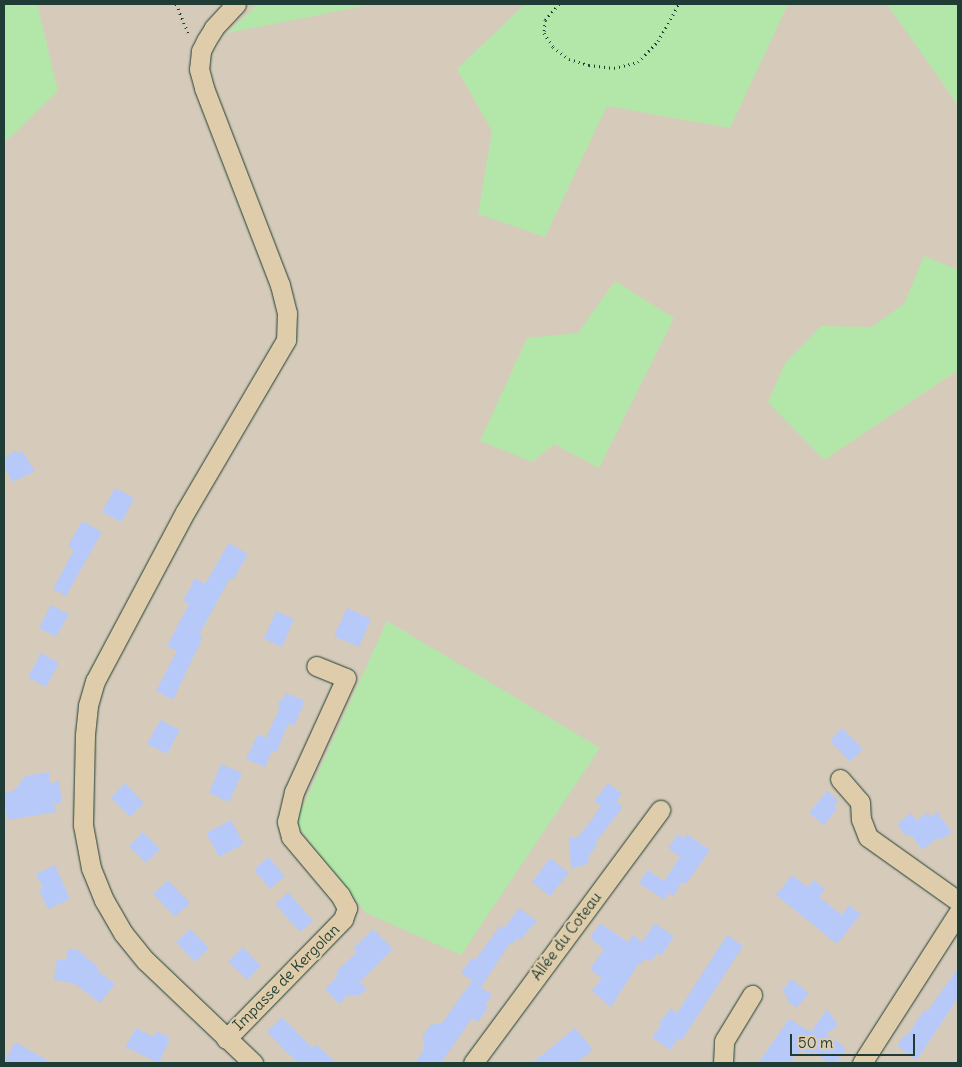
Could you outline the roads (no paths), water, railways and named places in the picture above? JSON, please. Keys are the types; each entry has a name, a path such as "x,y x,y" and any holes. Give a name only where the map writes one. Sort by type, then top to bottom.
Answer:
{"street":[{"path":"236,4 214,28 201,50 199,69 204,88 280,285 287,313 286,340 184,512 95,681 88,706 84,735 84,825 91,868 104,900 123,933 146,961 253,1063"},
{"name":"Impasse de Kergolan","path":"226,1039 343,920 347,908 340,895 291,838 287,822 294,792 346,678 316,666"},
{"path":"840,778 860,802 862,819 868,837 958,901"},
{"name":"Allée du Coteau","path":"473,1063 660,810"},
{"path":"862,1063 958,913"},
{"path":"724,1063 724,1041 752,995"}]}
